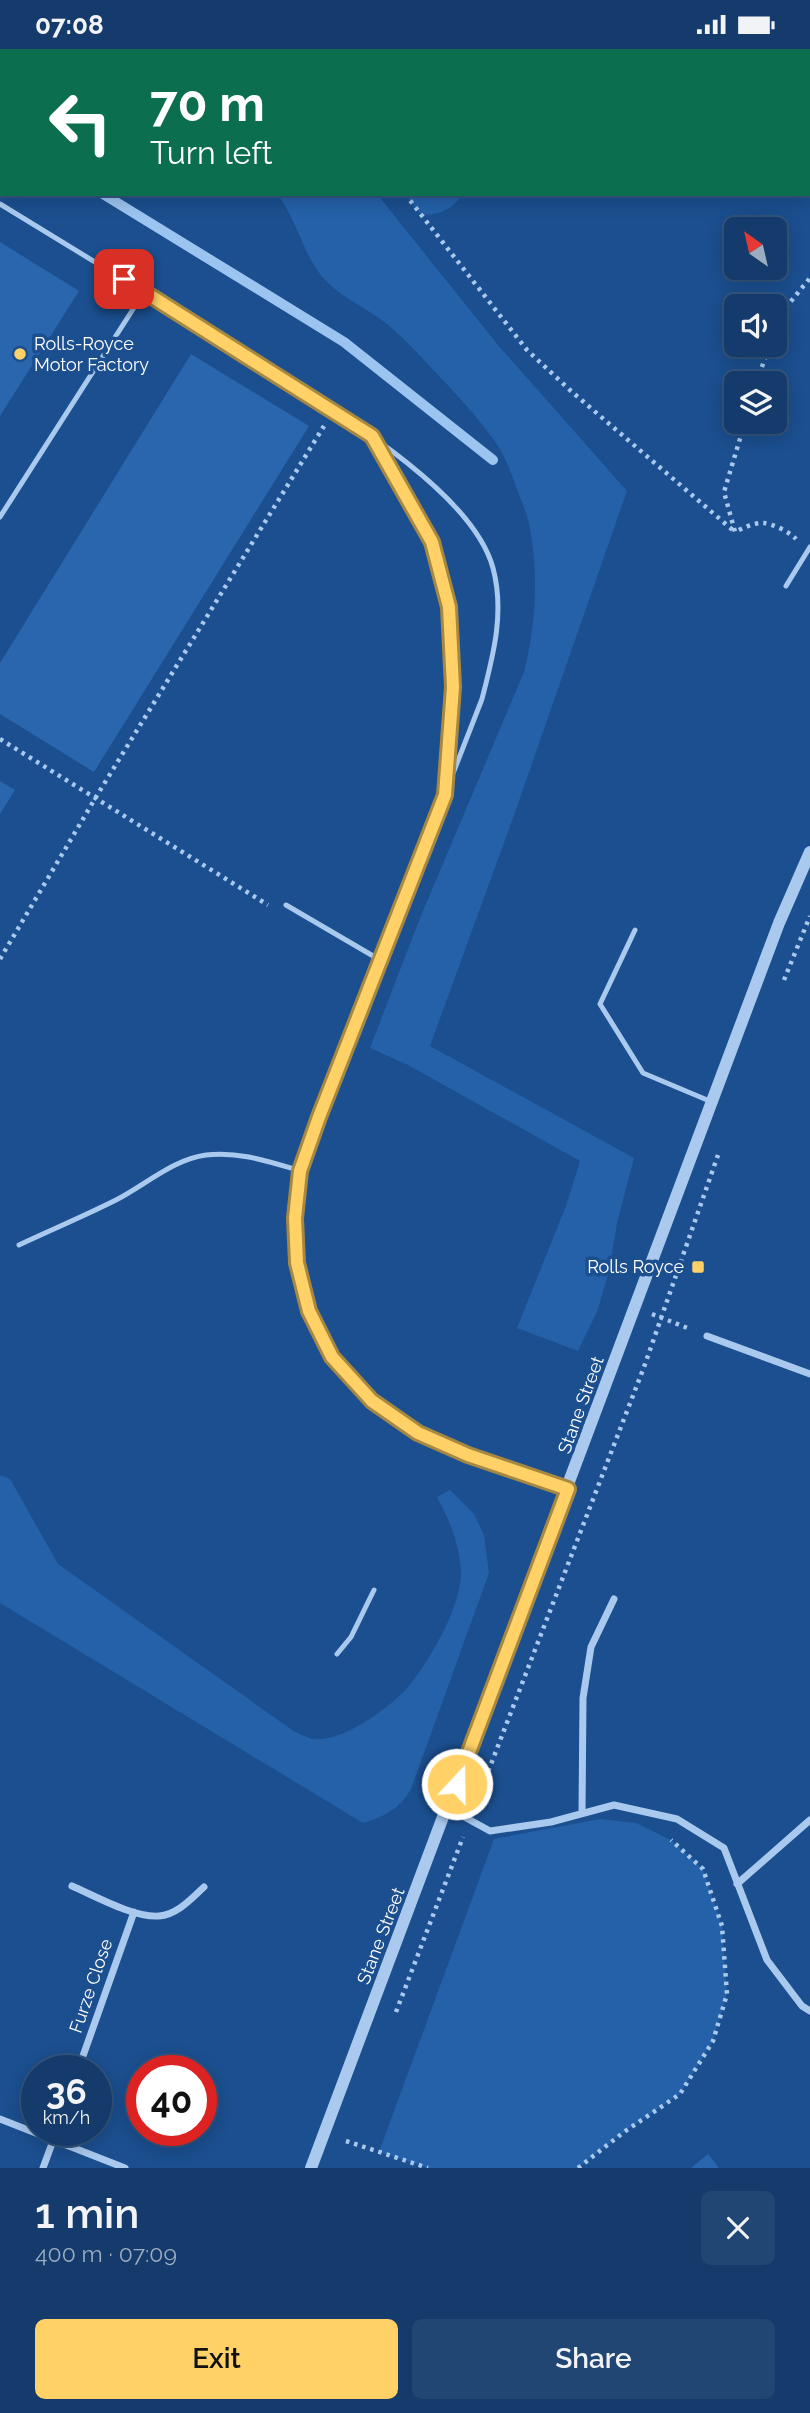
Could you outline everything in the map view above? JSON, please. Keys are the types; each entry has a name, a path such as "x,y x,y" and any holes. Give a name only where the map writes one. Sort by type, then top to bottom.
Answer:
{"street":[{"name":"Stane Street","path":"312,2168 779,923 810,852"},
{"path":"707,1336 810,1374"},
{"path":"582,1814 583,1698 591,1647 614,1599"},
{"path":"448,1808 490,1831 551,1822 614,1805 677,1819 724,1848 767,1960 802,2006 810,2011"},
{"path":"737,1884 810,1820"},
{"path":"72,1886 134,1912 160,1917 183,1907 204,1887"},
{"name":"Furze Close","path":"83,2055 134,1912"},
{"path":"0,2119 21,2127"},
{"path":"43,2168 51,2146"},
{"path":"71,2146 125,2168"}],"lane":[{"path":"0,204 372,436 449,499 475,529 493,568 499,612 495,649 482,699 300,1171 295,1218 297,1263 309,1311 332,1357 372,1401 418,1433 468,1455 568,1489"},
{"path":"0,517 144,292"},
{"path":"372,436 432,542 449,607 453,687 445,795"},
{"path":"786,586 809,548"},
{"path":"286,905 380,960"},
{"path":"635,930 600,1005 643,1073 712,1102"},
{"path":"19,1245 116,1200 188,1159 228,1153 255,1157 300,1171"},
{"path":"337,1654 351,1637 374,1590"}],"path":[{"path":"407,196 527,350 570,391 735,532"},
{"path":"787,306 810,278"},
{"path":"0,959 96,797 334,411"},
{"path":"735,532 724,492 741,434"},
{"path":"735,532 764,523 792,534 809,548"},
{"path":"0,739 270,906"},
{"path":"779,992 810,916"},
{"path":"470,1820 661,1318 721,1147"},
{"path":"636,1307 707,1336"},
{"path":"396,2013 465,1832 473,1837"},
{"path":"578,2168 624,2132 680,2094 713,2041 727,1994 722,1926 703,1870 671,1840 660,1835"},
{"path":"351,2129 346,2141 428,2168"}],"shaded area":[{"path":"278,196 379,196 498,345 627,491 430,1046 634,1158 617,1223 609,1272 597,1312 578,1351 517,1328 566,1206 580,1161 408,1065 370,1048 420,918 524,672 535,598 534,561 528,520 506,462 485,428 448,385 394,330 327,282 312,262"},
{"path":"407,196 460,196 445,211 421,215"},
{"path":"0,1475 10,1479 58,1564 295,1732 315,1739 338,1735 365,1722 389,1705 416,1677 434,1649 450,1617 460,1587 459,1553 454,1533 437,1497 450,1490 474,1514 484,1535 489,1573 411,1789 402,1802 378,1818 363,1823 0,1603"},
{"path":"600,1819 636,1823 671,1840 703,1869 722,1926 727,1994 713,2041 680,2094 624,2132 578,2168 428,2168 379,2152 494,1839"}],"building":[{"name":"Rolls-Royce Motor Factory","path":"0,242 79,291 0,416"},
{"path":"191,354 309,426 94,772 0,714 0,663"},
{"path":"0,781 15,790 0,814"},
{"path":"708,2154 719,2168 691,2168"}],"waterway":[{"path":"106,196 344,342 493,460"}],"place":[{"name":"Rolls-Royce Motor Factory","path":"20,354"},
{"name":"Rolls Royce","path":"698,1267"}],"route":[{"path":"124,279 372,436 432,542 449,607 453,687 445,795 319,1117 300,1171 295,1218 297,1263 309,1311 332,1357 372,1401 418,1433 468,1455 568,1489 457,1784"}]}
